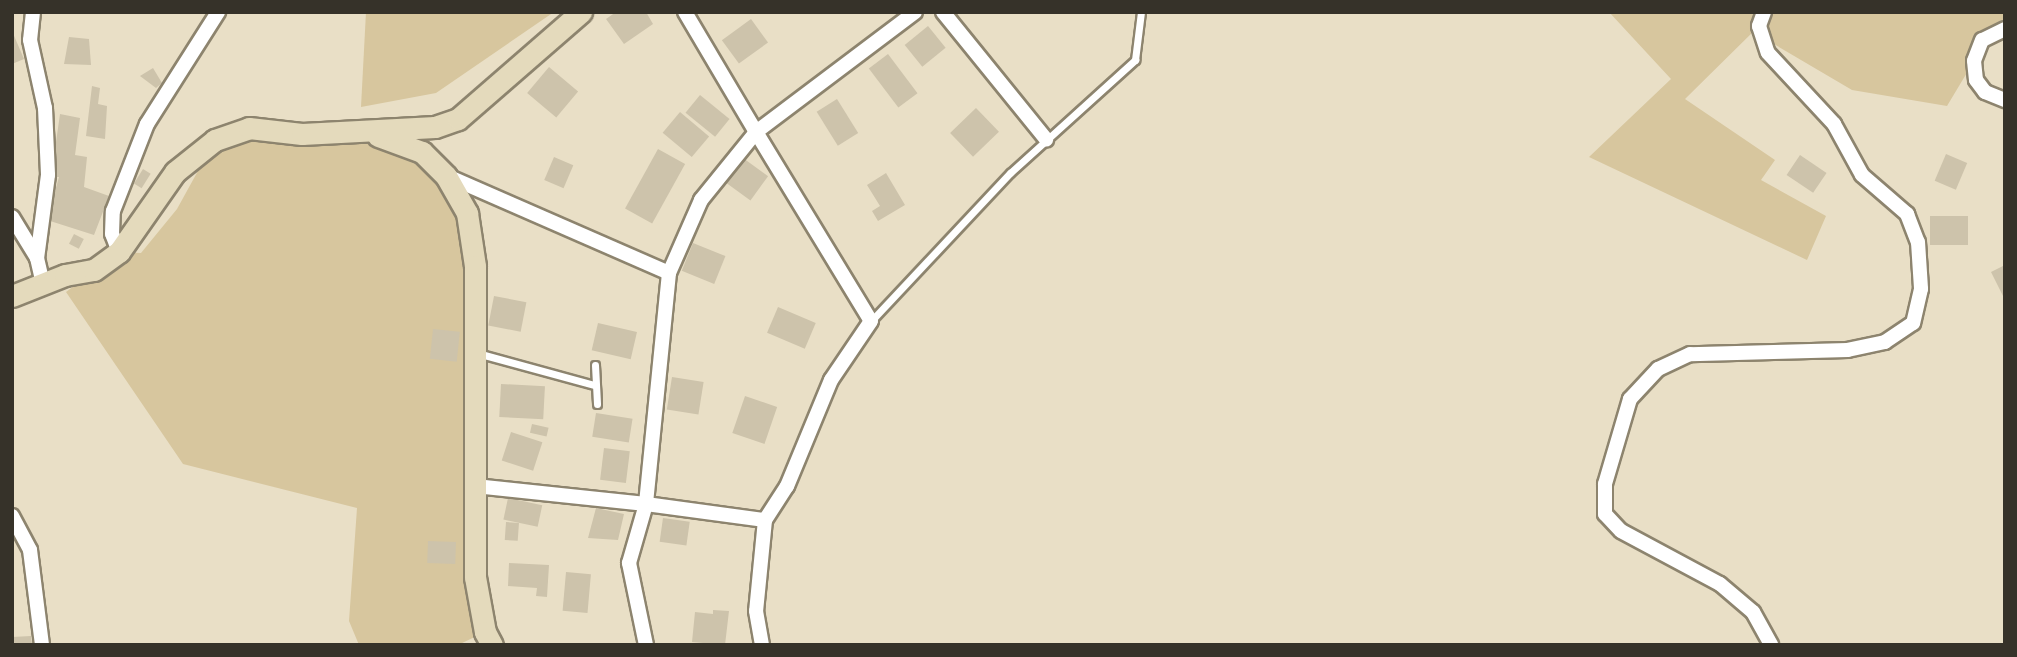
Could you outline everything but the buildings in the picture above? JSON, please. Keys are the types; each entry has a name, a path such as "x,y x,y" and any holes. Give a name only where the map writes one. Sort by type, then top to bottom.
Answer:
{"street":[{"path":"33,12 30,40 45,108 48,175 37,258"},
{"path":"120,252 112,234 113,211 147,124 218,12"},
{"path":"12,296 43,283 94,271 120,252 175,172 215,141 249,128 302,134 369,134 435,127 458,119 581,12"},
{"path":"685,12 871,321 831,380 787,486 765,520 756,611 762,645"},
{"path":"646,645 629,563 646,504 669,273 701,200 756,132 915,12"},
{"path":"943,12 1046,139"},
{"path":"1764,12 1759,26 1768,53 1834,124 1861,174 1907,214 1918,242 1921,289 1913,323 1885,342 1848,350 1690,354 1658,369 1630,399 1605,484 1605,514 1621,531 1720,584 1753,612 1771,645"},
{"path":"2005,29 1982,40 1974,50 1976,80 1985,92 2005,100"},
{"path":"369,134 422,152 446,176 467,213 475,266 475,577 485,632 492,645"},
{"path":"446,176 669,273"},
{"path":"12,217 37,258 43,283"},
{"path":"475,486 765,520"},
{"path":"12,516 30,550 41,645"}],"lane":[{"path":"871,321 1046,139 1135,60 1141,12"},
{"path":"475,353 594,385"},
{"path":"595,365 597,404"}],"shaded area":[{"path":"366,12 554,12 436,93 361,107"},
{"path":"1609,12 2005,12 2005,23 1974,61 1947,106 1852,90 1762,37 1759,26 1685,99 1775,160 1761,180 1826,216 1807,260 1589,157 1671,79"},
{"path":"336,134 422,152 471,238 485,632 458,645 359,645 349,621 357,508 183,464 66,292 119,252 141,253 177,209 215,140"}]}
